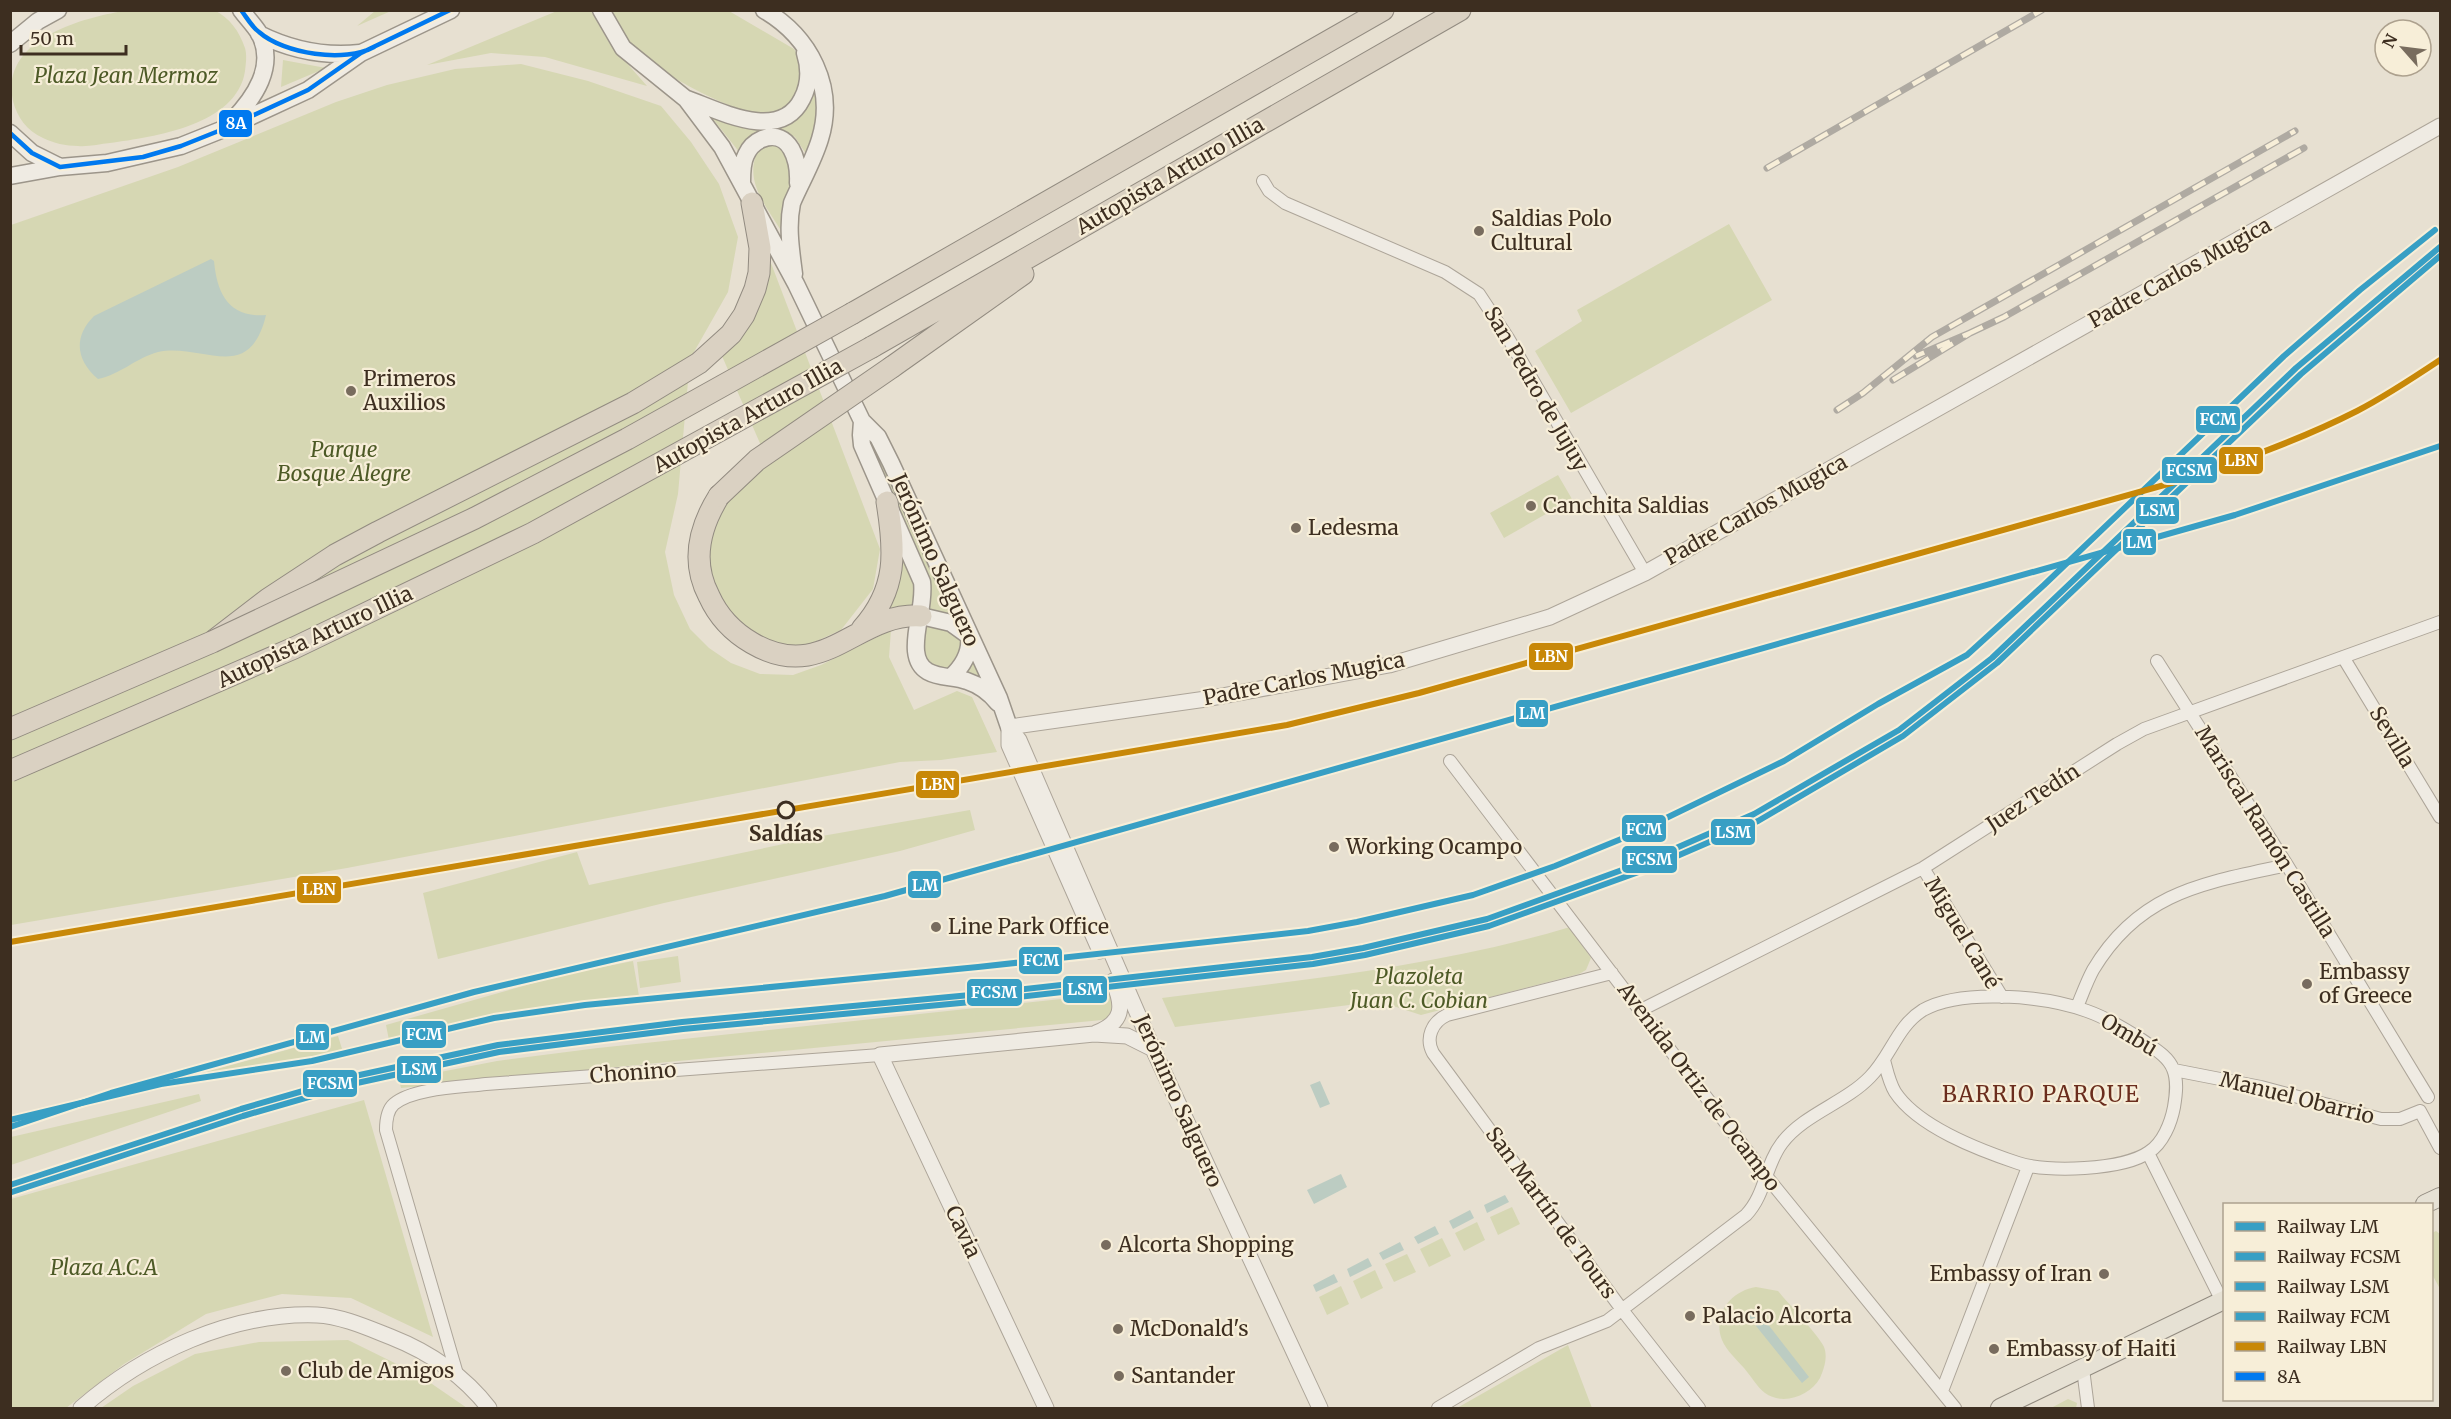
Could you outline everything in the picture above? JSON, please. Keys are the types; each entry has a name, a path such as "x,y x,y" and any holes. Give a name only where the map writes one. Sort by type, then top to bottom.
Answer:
{"highway":[{"path":"1341,34 1369,10"},
{"name":"Autopista Arturo Illia","path":"10,729 212,642 476,518 627,439 853,313 1383,10"},
{"name":"Autopista Arturo Illia","path":"10,771 294,648 533,533 872,346 1460,10"},
{"path":"212,642 268,599 335,555 633,403 676,379 710,355 736,328 755,289 760,248 752,203"},
{"path":"921,616 906,615 886,620 834,648 816,654 784,655 756,645 728,625 707,593 699,561 701,534 719,496 757,460 1122,204"},
{"path":"853,638 876,611 892,574 894,553 886,502"}],"main road":[{"path":"10,44 38,21 58,10"},
{"path":"226,128 250,102 263,75 264,50 259,34 241,10"},
{"path":"10,176 60,167 107,164 181,146 308,90 361,53 451,10"},
{"name":"Jerónimo Salguero","path":"601,10 623,48 686,99 714,135 742,182 796,284 862,421 878,437 891,463 999,698 1009,727"},
{"name":"Jerónimo Salguero","path":"764,10 796,36 806,48 817,66 824,92 825,110 820,140 792,203 789,228 796,284"},
{"path":"259,34 297,50 324,54 361,53"},
{"path":"686,99 737,117 767,122 783,119 799,104 808,82 807,59 796,36"},
{"path":"10,133 32,153 60,167"},
{"path":"742,182 747,152 758,141 773,137 786,141 793,151 798,169 797,190"},
{"name":"Jerónimo Salguero","path":"862,421 862,445 922,582 921,616 916,643 920,663 934,675 977,685 1000,705"},
{"path":"921,616 951,623 969,636 970,645 964,661 951,678"},
{"path":"2000,1408 2223,1301"}],"street":[{"name":"Padre Carlos Mugica","path":"1009,727 1206,699 1389,665 1550,617 1645,573 2440,126"},
{"name":"San Pedro de Jujuy","path":"1263,181 1272,194 1285,203 1445,272 1479,294 1508,338 1645,573"},
{"name":"Juez Tedín","path":"1641,1010 1923,868 2117,744 2158,722 2440,622"},
{"name":"Sevilla","path":"2343,657 2440,817"},
{"name":"Mariscal Ramón Castilla","path":"2157,661 2287,865 2428,1097"},
{"name":"Jerónimo Salguero","path":"1009,727 1010,745 1026,786 1121,998 1121,1007 1113,1024 1095,1034"},
{"name":"Jerónimo Salguero","path":"1009,727 1019,740 1153,1049 1320,1408"},
{"name":"Avenida Ortiz de Ocampo","path":"1450,761 1767,1177 1955,1408"},
{"path":"2077,1007 2093,970 2113,942 2132,921 2156,904 2181,891 2287,865"},
{"name":"Miguel Cané","path":"1923,868 2002,997"},
{"name":"San Martín de Tours","path":"1612,973 1447,1015 1439,1019 1432,1030 1430,1044 1433,1053 1623,1311 1699,1408"},
{"name":"Ombú","path":"1438,1408 1546,1345 1607,1321 1623,1311 1746,1215 1758,1198 1777,1152 1791,1133 1867,1080 1884,1060 1900,1030 1911,1018 1949,999 1975,996 2002,997 2077,1007 2111,1021 2160,1052 2174,1070 2176,1096 2171,1119 2162,1136 2148,1153"},
{"name":"Chonino","path":"457,1374 386,1130 386,1118 393,1105 407,1098 427,1091 486,1084 880,1055 1095,1034 1127,1036 1153,1049"},
{"name":"Cavia","path":"880,1055 1046,1408"},
{"path":"1884,1060 1888,1078 1896,1093 1917,1114 1968,1144 2028,1167 2052,1169 2090,1167 2130,1160 2148,1153 2223,1301"},
{"name":"Manuel Obarrio","path":"2174,1070 2261,1087 2376,1119 2400,1119 2420,1111"},
{"path":"2440,1093 2428,1097 2420,1111 2440,1148"},
{"path":"1942,1391 2028,1167"},
{"path":"81,1408 142,1364 196,1337 235,1324 280,1317 319,1315 361,1325 407,1344 457,1374 489,1408"},
{"path":"2083,1369 2088,1408"}],"green space":[{"name":"Plaza Jean Mermoz","path":"214,10 220,13 233,26 245,48 245,71 239,89 227,104 210,116 191,125 149,137 90,146 73,146 51,141 32,132 20,118 13,101 12,80 19,62 30,48 65,27 123,11"},
{"path":"375,11 391,11 357,26"},
{"path":"557,11 591,11 610,44 647,86 545,57 491,53 427,65"},
{"path":"610,11 729,11 794,49 802,69 802,76 794,102 772,115 755,114 698,91 660,69 634,50 623,36"},
{"path":"283,60 326,68 281,87"},
{"name":"Parque Bosque Alegre","path":"521,64 588,81 661,106 691,142 719,184 738,237 728,292 690,359 678,494 665,552 674,595 690,629 709,648 731,663 760,674 793,675 821,665 891,630 889,657 914,710 957,691 972,697 997,752 941,760 900,762 347,868 11,925 11,225 178,167 336,102 387,85 455,69"},
{"path":"818,86 816,121 806,154 795,137 785,132 740,153 709,114 744,128 761,130 772,128 800,114"},
{"path":"780,144 789,155 791,170 789,191 780,229 757,190 753,169 760,147"},
{"path":"1729,224 1772,300 1571,413 1535,351 1582,321 1577,310"},
{"path":"766,250 880,549 873,589 841,630 801,648 767,645 724,609 706,561 713,528 730,497 769,464 722,356"},
{"path":"862,421 999,698 924,668 921,617 863,629 892,574"},
{"name":"Canchita Saldias","path":"1558,475 1572,499 1504,538 1490,513"},
{"path":"970,810 975,830 900,851 664,903 438,959 423,893 577,852 589,885 822,836"},
{"name":"Plazoleta Juan C. Cobian","path":"1570,927 1591,958 1586,970 1579,974 1421,1015 1390,1005 1376,1007 1373,1002 1175,1027 1162,998 1368,971 1520,941"},
{"path":"678,956 681,982 640,988 637,962"},
{"path":"633,961 639,996 389,1040 386,1025 562,975"},
{"path":"1109,994 1115,1005 1109,1018 1102,1020 401,1088 399,1080 497,1061 598,1048"},
{"path":"338,1036 343,1052 287,1067 173,1086 165,1083"},
{"path":"199,1094 201,1101 11,1165 11,1137"},
{"name":"Plaza A.C.A","path":"364,1100 433,1337 351,1298 282,1294 206,1314 124,1364 66,1408 11,1408 11,1199"},
{"path":"1512,1207 1520,1224 1498,1235 1490,1217"},
{"path":"1477,1222 1485,1240 1464,1251 1455,1233"},
{"path":"2436,1231 2440,1234 2440,1289 2433,1276 2433,1232"},
{"path":"1442,1238 1451,1256 1429,1267 1420,1249"},
{"path":"1407,1254 1416,1272 1394,1282 1385,1264"},
{"path":"1375,1270 1383,1288 1361,1299 1353,1281"},
{"path":"1341,1286 1349,1304 1327,1315 1319,1297"},
{"path":"1756,1287 1778,1291 1824,1347 1826,1359 1820,1378 1810,1390 1803,1394 1780,1399 1765,1393 1722,1340 1720,1321 1726,1305 1739,1293"},
{"name":"Club de Amigos","path":"348,1340 419,1375 467,1408 101,1408 133,1386 195,1354 259,1342"},
{"path":"1568,1345 1592,1408 1457,1408"},
{"path":"2068,1399 2077,1403 2076,1408 2051,1408"}],"shaded area":[{"path":"211,259 214,261 218,284 227,302 243,312 266,315 258,337 248,349 236,355 222,356 175,350 158,352 106,377 98,379 91,372 82,356 80,340 87,324 94,316"},
{"path":"1320,1081 1330,1104 1320,1108 1310,1085"},
{"path":"1341,1174 1347,1187 1314,1204 1307,1190"},
{"path":"1505,1195 1509,1202 1487,1213 1484,1205"},
{"path":"1470,1210 1474,1218 1453,1229 1449,1221"},
{"path":"1435,1226 1439,1234 1418,1244 1414,1237"},
{"path":"1400,1242 1404,1250 1383,1260 1379,1253"},
{"path":"1368,1258 1372,1266 1350,1277 1347,1269"},
{"path":"1334,1274 1338,1282 1316,1292 1313,1285"},
{"path":"1756,1309 1809,1377 1802,1383 1748,1316"}],"railway":[{"path":"1767,168 2042,10"},
{"path":"1837,410 1863,393 1932,337 2295,131"},
{"path":"1970,333 2004,317 2304,148"},
{"path":"1893,380 1970,333 1916,356"}],"rail line":[{"name":"FCM","path":"10,1120 161,1084 312,1061 494,1018 585,1005 978,967 1308,931 1473,895 1555,866 1631,835 1784,761 1878,704 1967,655 2044,585 2284,356 2360,290 2435,230"},
{"name":"FCSM","path":"10,1185 241,1109 355,1076 498,1045 682,1022 981,994 1312,957 1363,948 1487,919 1644,862 1754,814 1899,730 1992,658 2296,368 2440,247"},
{"name":"LSM","path":"12,1192 243,1116 357,1083 499,1052 683,1029 982,1001 1313,964 1365,955 1489,926 1647,869 1758,821 1903,736 1997,663 2301,374 2440,256"},
{"name":"LBN","path":"10,942 1287,725 1419,693 2193,477 2276,447 2337,421 2378,399 2440,360"},
{"name":"LM","path":"10,1127 111,1093 474,992 885,896 2235,515 2440,446"}],"transit line":[{"name":"8A","path":"241,10 252,25 270,40 299,51 331,55 362,52 374,47"},
{"name":"8A","path":"10,133 32,153 60,167 143,157 181,146 226,128 308,90 361,53 450,10"}],"place":[{"name":"Saldias Polo Cultural","path":"1479,231"},
{"name":"Primeros Auxilios","path":"351,391"},
{"name":"Canchita Saldias","path":"1531,506"},
{"name":"Ledesma","path":"1296,528"},
{"name":"Saldías","path":"786,810"},
{"name":"Working Ocampo","path":"1334,847"},
{"name":"Line Park Office","path":"936,927"},
{"name":"Embassy of Greece","path":"2307,984"},
{"name":"Alcorta Shopping","path":"1106,1245"},
{"name":"Embassy of Iran","path":"2104,1274"},
{"name":"Palacio Alcorta","path":"1690,1316"},
{"name":"McDonald's","path":"1118,1329"},
{"name":"Embassy of Haiti","path":"1994,1349"},
{"name":"Club de Amigos","path":"286,1371"},
{"name":"Santander","path":"1119,1376"}],"district":[{"name":"BARRIO PARQUE","path":"2041,1094"}]}
